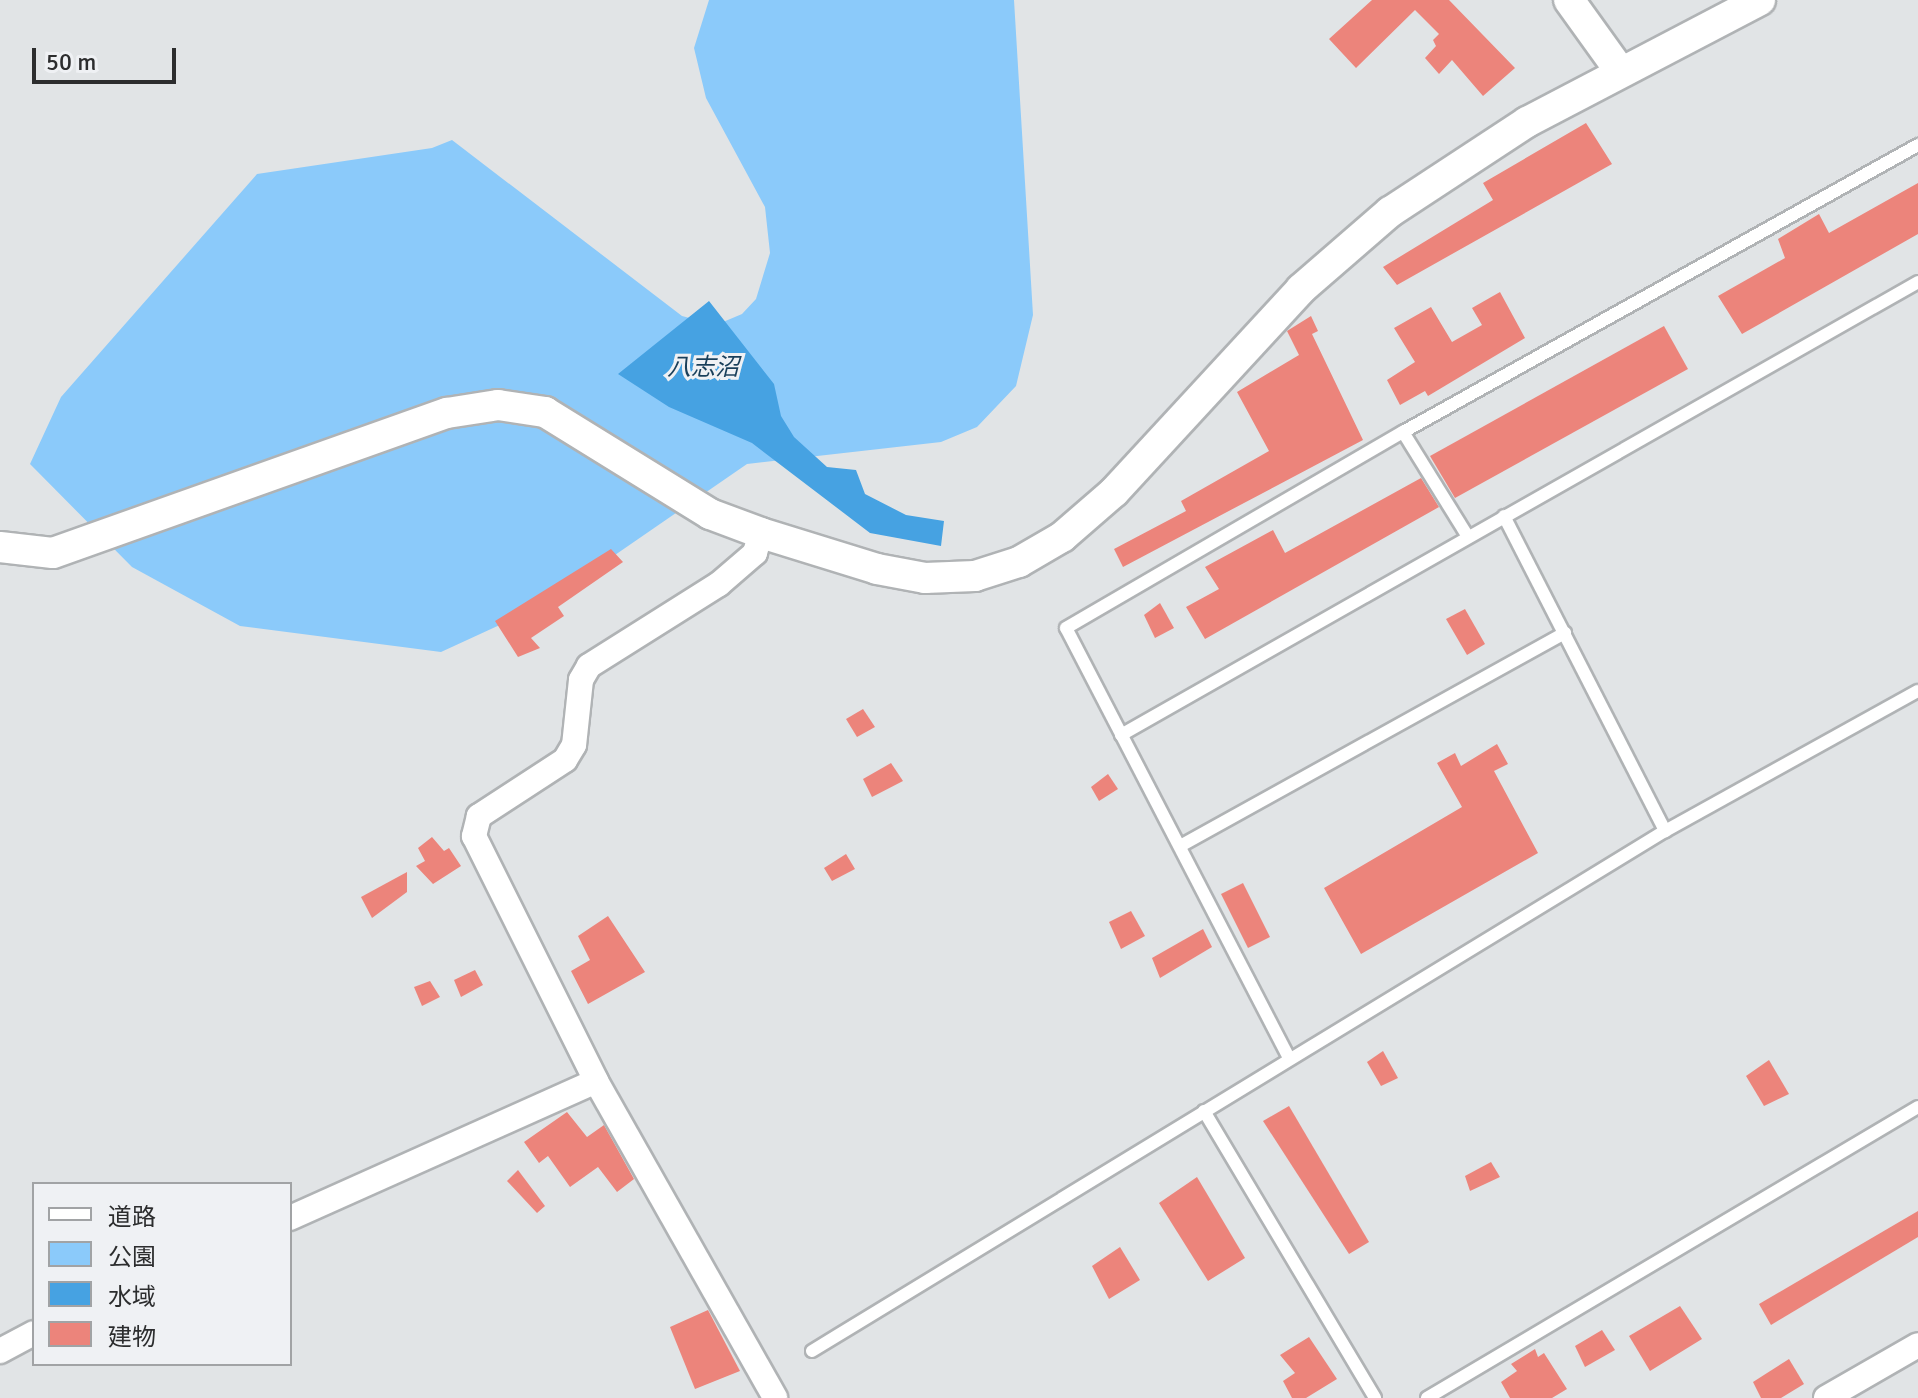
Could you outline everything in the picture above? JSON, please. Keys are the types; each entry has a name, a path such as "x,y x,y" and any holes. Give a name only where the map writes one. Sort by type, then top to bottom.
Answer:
{"street":[{"path":"1569,0 1620,71"},
{"path":"0,547 53,553 447,413 498,405 545,412 585,432 698,508 761,533 877,569 925,578 975,576 1019,562 1062,537 1114,492 1301,289 1390,212 1527,122 1760,0"},
{"path":"761,533 755,553 719,584 589,666 581,680 574,745 565,760 490,808 475,826 474,836 596,1081 775,1398"},
{"path":"292,1217 596,1081"},
{"path":"0,1351 32,1334"},
{"path":"1826,1398 1914,1355"}],"lane":[{"path":"1289,1058 1182,845 1066,628 1403,432 1918,145"},
{"path":"1121,735 1918,282"},
{"path":"1403,432 1468,537"},
{"path":"1504,516 1665,831"},
{"path":"1182,845 1565,633"},
{"path":"812,1351 1665,831 1918,691"},
{"path":"1427,1398 1918,1107"},
{"path":"1204,1111 1375,1398"}],"green space":[{"path":"709,0 1014,0 1033,315 1016,386 977,427 941,442 747,464 541,606 441,652 240,626 132,567 30,464 61,397 257,174 432,148 452,140 682,316 716,325 742,314 756,299 770,253 765,207 706,98 694,48"}],"water":[{"name":"八志沼","path":"709,301 774,384 781,416 794,437 827,467 856,470 865,494 906,515 944,521 941,546 870,533 752,443 669,407 618,374"}],"building":[{"path":"1372,0 1449,0 1515,68 1483,96 1452,60 1439,74 1425,58 1436,46 1433,40 1439,34 1415,10 1356,68 1329,39"},
{"path":"1586,123 1612,164 1397,285 1383,267 1493,200 1483,183"},
{"path":"1918,183 1918,234 1742,334 1718,296 1785,258 1778,239 1819,214 1829,233"},
{"path":"1500,292 1525,338 1428,396 1425,391 1400,405 1387,380 1415,362 1394,328 1431,307 1452,342 1482,325 1472,308"},
{"path":"1311,316 1318,331 1312,334 1363,440 1123,567 1114,549 1186,511 1181,501 1269,451 1237,392 1299,355 1287,331"},
{"path":"1664,326 1688,369 1455,498 1430,456"},
{"path":"1421,478 1439,507 1205,639 1186,607 1219,589 1205,567 1273,530 1285,553"},
{"path":"611,549 623,562 558,607 564,616 531,638 540,648 518,657 495,621"},
{"path":"1160,603 1174,628 1155,638 1144,615"},
{"path":"1465,609 1485,644 1467,655 1446,619"},
{"path":"863,709 875,727 857,737 846,719"},
{"path":"1497,744 1508,764 1494,771 1538,853 1361,954 1324,888 1462,807 1437,763 1455,753 1461,766"},
{"path":"891,763 903,781 872,797 863,779"},
{"path":"1108,774 1118,789 1099,801 1091,787"},
{"path":"432,837 444,851 449,848 461,866 433,884 416,866 425,861 418,848"},
{"path":"846,854 855,869 832,881 824,868"},
{"path":"407,872 407,892 372,918 361,897"},
{"path":"1243,883 1270,937 1248,948 1221,894"},
{"path":"1131,911 1145,936 1121,949 1109,922"},
{"path":"608,916 645,972 588,1004 571,971 590,960 578,936"},
{"path":"1203,929 1212,947 1160,978 1152,958"},
{"path":"475,970 483,985 461,997 454,980"},
{"path":"430,981 440,997 422,1006 414,987"},
{"path":"1383,1051 1398,1078 1381,1086 1367,1062"},
{"path":"1769,1060 1789,1094 1764,1106 1746,1076"},
{"path":"1289,1106 1369,1242 1349,1254 1263,1121"},
{"path":"567,1112 587,1137 604,1125 634,1179 617,1192 598,1167 570,1187 548,1156 539,1163 524,1142"},
{"path":"1491,1162 1500,1177 1470,1191 1465,1176"},
{"path":"518,1170 545,1206 537,1213 507,1181"},
{"path":"1197,1177 1245,1258 1208,1281 1159,1203"},
{"path":"1918,1211 1918,1237 1771,1325 1759,1304"},
{"path":"1120,1247 1140,1280 1109,1299 1092,1266"},
{"path":"1680,1306 1702,1339 1650,1371 1629,1336"},
{"path":"708,1310 740,1371 695,1389 670,1327"},
{"path":"1602,1330 1615,1350 1585,1367 1575,1346"},
{"path":"1309,1337 1337,1379 1306,1398 1292,1398 1283,1381 1295,1373 1280,1355"},
{"path":"1535,1349 1538,1357 1544,1353 1567,1389 1552,1398 1510,1398 1501,1382 1517,1371 1511,1364"},
{"path":"1789,1359 1804,1384 1781,1398 1761,1398 1753,1382"}]}
